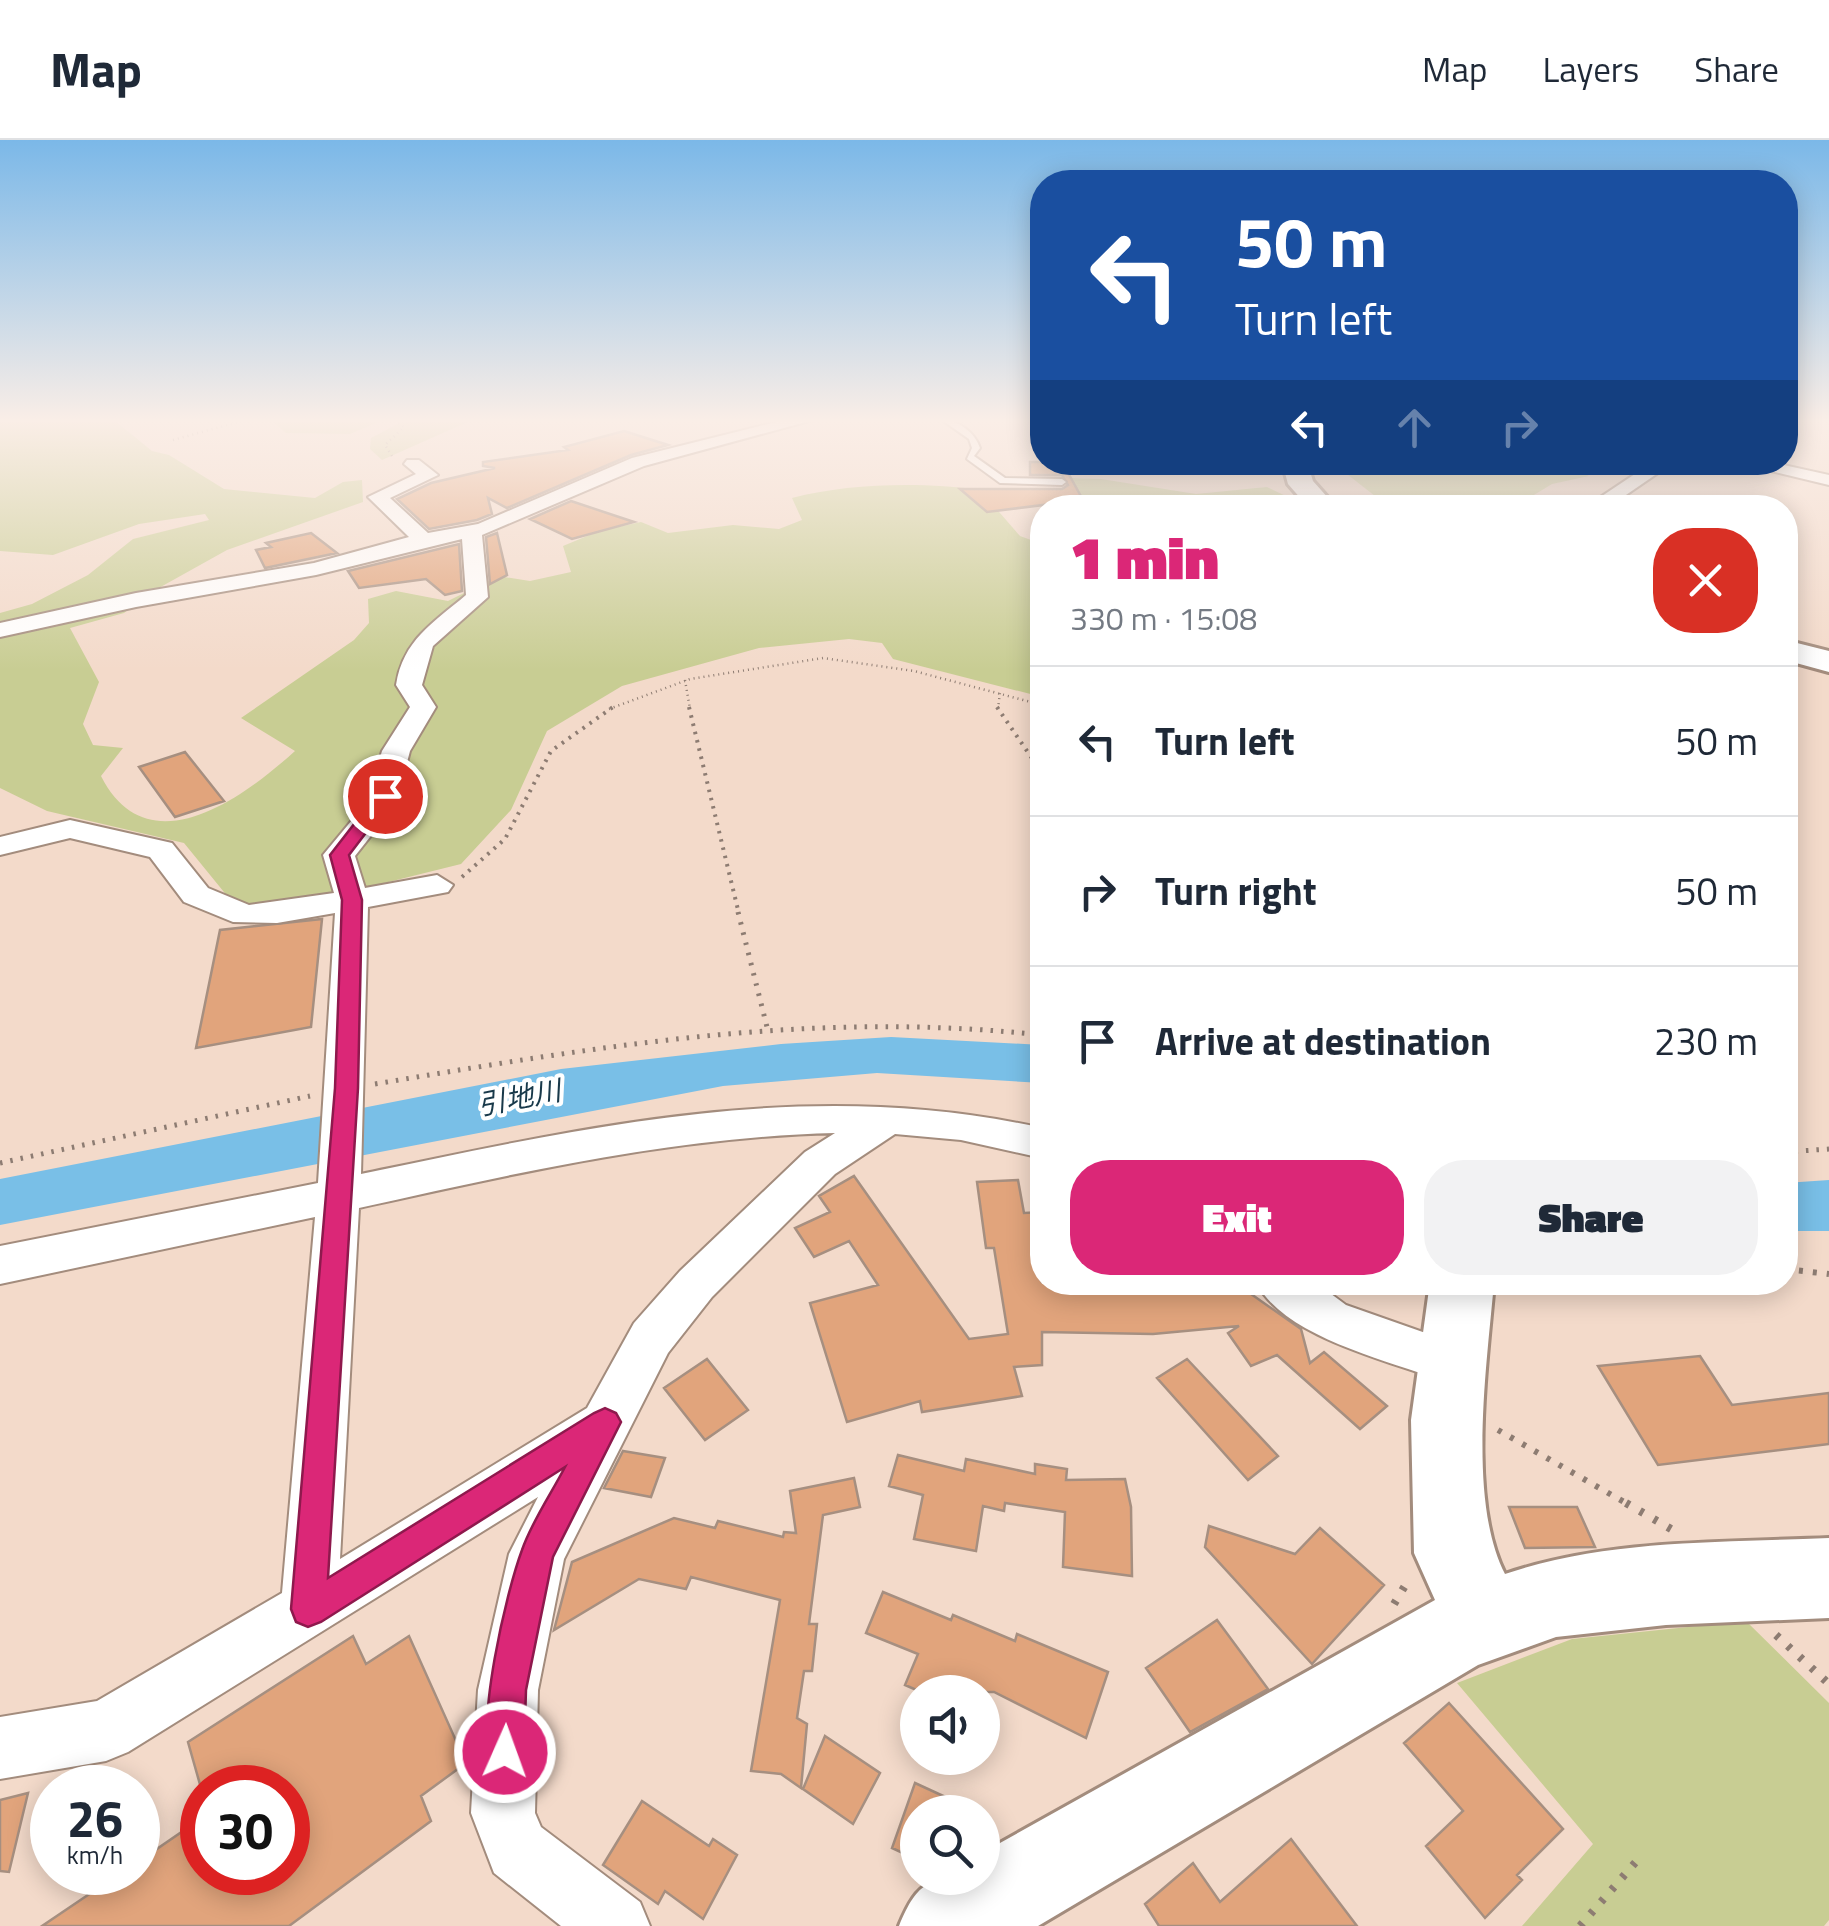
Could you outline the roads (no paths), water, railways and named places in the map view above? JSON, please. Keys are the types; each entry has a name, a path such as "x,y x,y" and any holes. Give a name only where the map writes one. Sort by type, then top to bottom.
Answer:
{"street":[{"path":"384,503 424,540"},
{"path":"0,630 136,600 316,569 424,540 472,532 539,503"},
{"path":"308,1609 346,1088 352,900 339,855 381,804 396,751 421,715 423,707 410,685 416,658 432,628 477,596 472,532"},
{"path":"1798,654 1829,662"},
{"path":"0,846 70,829 148,846 162,850 196,896 245,915 438,885"},
{"path":"616,1926 517,1850 502,1813 508,1690 537,1554 651,1338 696,1284 820,1163 888,1119"},
{"path":"0,1266 574,1144 786,1122 888,1119 963,1125 1030,1140"},
{"path":"1297,1295 1328,1318 1454,1364"},
{"path":"1461,1295 1447,1420 1454,1553 1486,1621"},
{"path":"0,1748 106,1730 453,1523 605,1422"},
{"path":"990,1915 1456,1632 1556,1597 1666,1586 1829,1578"}],"water":[{"name":"引地川","path":"891,1037 1030,1044 1030,1082 877,1073 723,1086 0,1225 0,1179 561,1069 781,1044"},
{"path":"1829,1180 1829,1231 1798,1231 1798,1182"}]}
